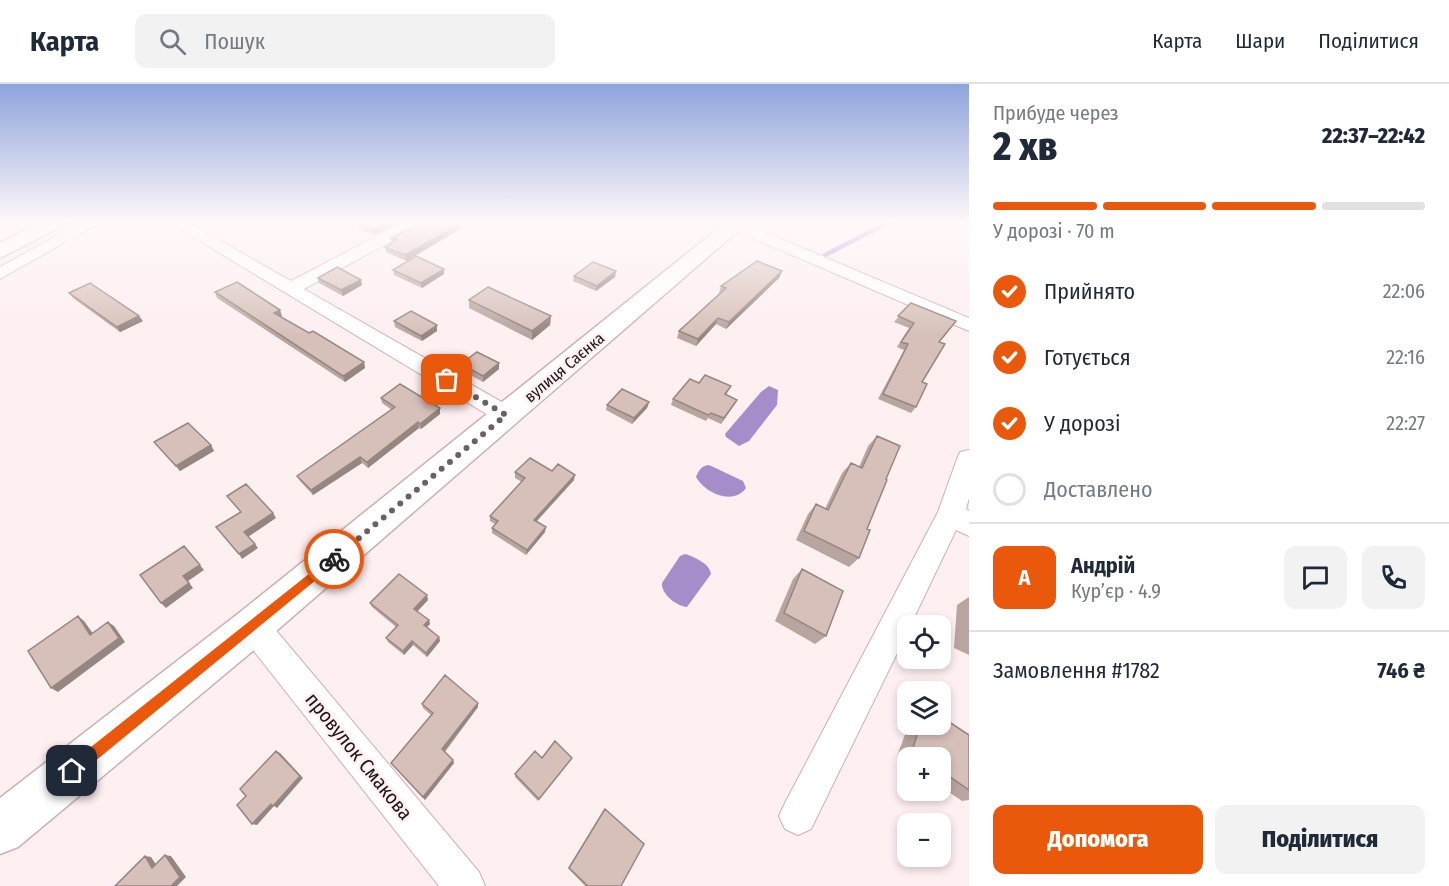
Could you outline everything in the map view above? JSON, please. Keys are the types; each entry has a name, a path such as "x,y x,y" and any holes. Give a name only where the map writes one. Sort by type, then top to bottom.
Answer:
{"street":[{"path":"0,274 24,260"},
{"path":"243,260 506,415"},
{"path":"291,288 343,260"},
{"name":"вулиця Саєнка","path":"0,829 253,626 692,260"},
{"path":"820,260 969,325"},
{"path":"798,816 960,519 969,459"},
{"name":"провулок Смакова","path":"253,626 465,886"}],"shaded area":[{"path":"769,386 778,390 777,405 749,441 739,446 725,434 761,392"},
{"path":"709,465 743,481 746,488 734,496 727,497 712,492 696,477 704,466"},
{"path":"685,554 705,564 711,574 687,607 670,599 662,587 662,583 680,556"}],"building":[{"path":"409,260 426,260 444,269 421,283 393,270"},
{"path":"757,261 782,271 729,322 718,318 698,339 679,331 726,288 721,286"},
{"path":"593,262 616,271 597,286 574,276"},
{"path":"337,267 361,280 341,290 318,278"},
{"path":"237,282 280,310 274,313 309,333 313,331 364,362 343,376 215,292"},
{"path":"90,283 139,316 117,327 69,293"},
{"path":"488,287 551,316 532,331 469,300"},
{"path":"911,303 956,321 939,342 945,344 922,382 927,384 916,407 883,394 908,344 901,342 914,323 898,316"},
{"path":"411,311 437,325 421,336 394,321"},
{"path":"477,352 499,363 483,376 461,364"},
{"path":"705,375 731,386 725,394 737,400 724,418 711,413 708,415 673,399 690,379 699,383"},
{"path":"400,384 440,408 420,424 418,422 367,462 360,457 311,490 297,476 395,407 381,398"},
{"path":"622,389 649,402 634,418 607,405"},
{"path":"188,423 211,445 176,466 154,442"},
{"path":"877,436 900,446 867,529 870,530 859,558 804,531 816,504 828,510 851,463 862,468"},
{"path":"530,458 552,471 558,464 575,475 534,520 546,527 527,550 492,528 498,521 490,516 525,478 515,472"},
{"path":"246,484 273,513 244,532 255,544 239,554 216,527 241,512 227,496"},
{"path":"184,546 200,565 183,576 189,583 161,603 140,575"},
{"path":"802,569 843,591 826,636 784,613"},
{"path":"399,574 427,595 414,609 429,620 424,625 439,637 426,653 412,641 403,651 386,638 398,625 370,603"},
{"path":"78,616 90,635 108,622 119,638 51,688 28,651"},
{"path":"445,675 478,703 442,749 453,760 423,797 391,763 433,713 422,704"},
{"path":"951,723 969,735 969,790 951,778 951,747 913,747 917,735 951,735"},
{"path":"555,741 572,758 539,799 515,774 535,751 542,758"},
{"path":"276,751 300,776 273,806 271,804 252,824 237,805 246,796 240,789"},
{"path":"605,809 644,844 621,886 588,886 569,868"},
{"path":"165,855 180,877 171,886 115,886 145,856 152,868"}],"way so far":[{"path":"334,559 506,415 447,380"}],"route":[{"path":"72,771 334,559"}]}
